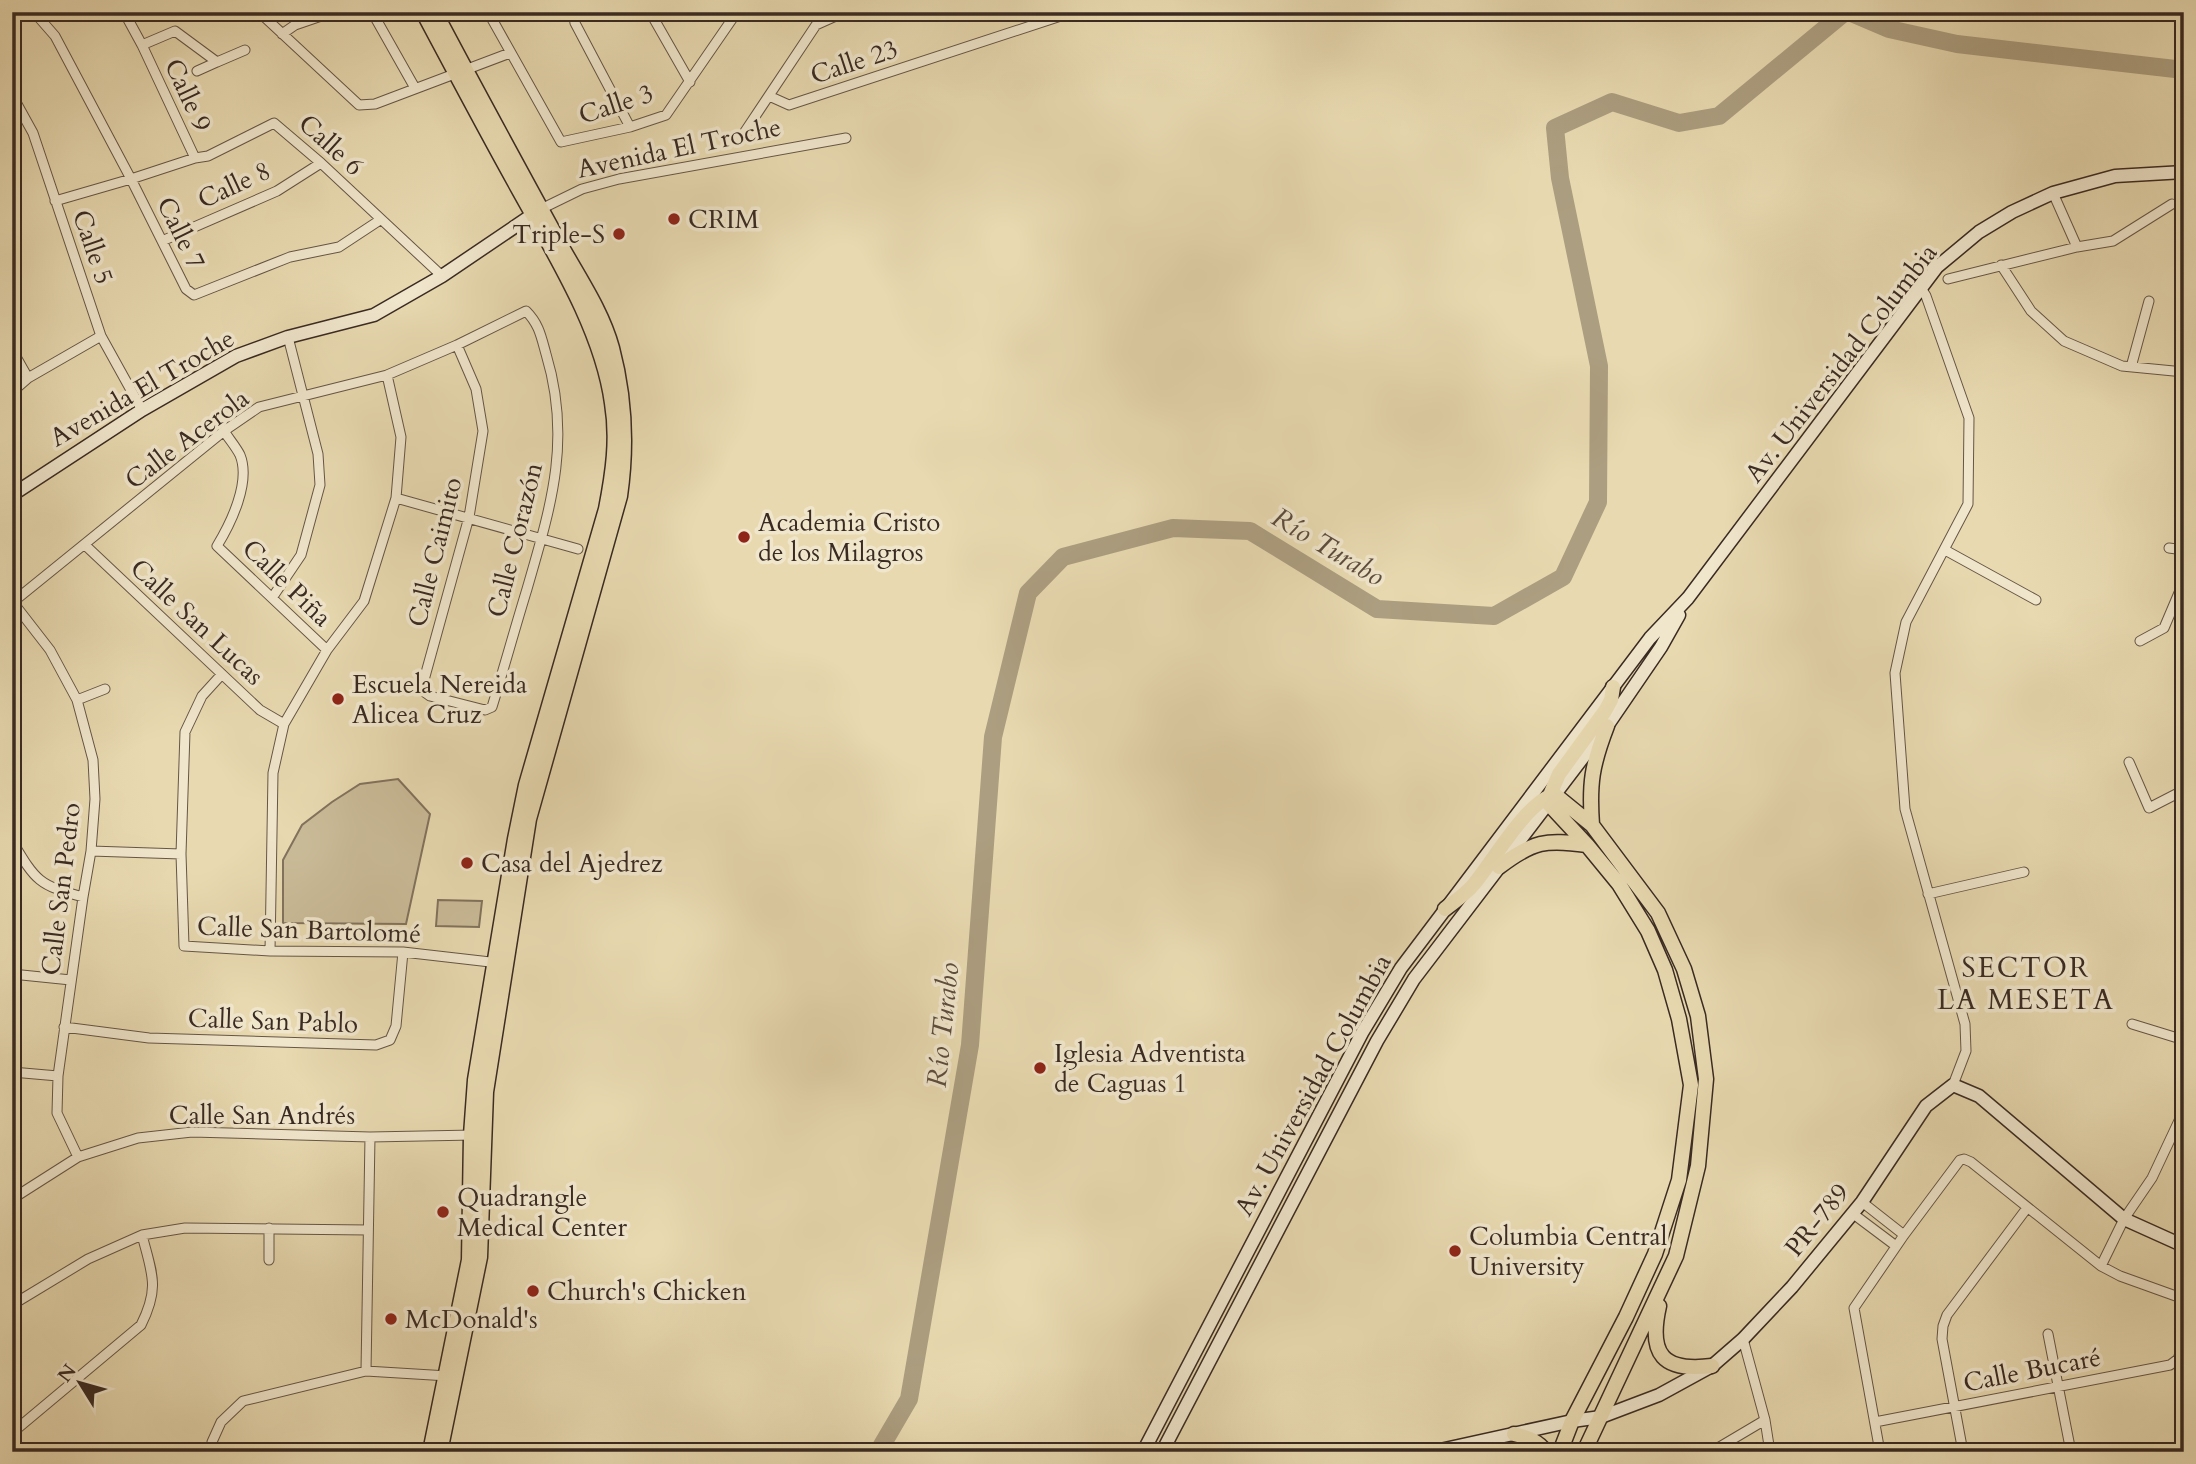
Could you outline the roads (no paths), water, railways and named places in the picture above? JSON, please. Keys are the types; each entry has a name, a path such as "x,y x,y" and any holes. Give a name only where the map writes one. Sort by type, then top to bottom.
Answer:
{"main road":[{"path":"423,12 461,72 537,211 594,334 605,367 612,403 617,482 603,520 570,653 538,761 526,785 518,825 500,963 475,1080 478,1135 468,1260 440,1452"},
{"path":"435,12 461,72"},
{"name":"Av. Universidad Columbia","path":"1143,1452 1362,1033 1401,968 1650,638 1688,598 1937,267 1979,232 2012,212 2053,193 2115,176 2184,172"},
{"name":"Avenida El Troche","path":"12,495 142,410 236,356 288,337 374,315 442,276 537,211"},
{"name":"Av. Universidad Columbia","path":"1162,1452 1377,1041 1414,979 1607,726 1661,647 1688,598"},
{"path":"1445,909 1466,892 1526,815 1550,798 1559,775 1605,711 1611,700 1613,687"},
{"path":"1592,825 1590,790 1595,757 1607,726"},
{"path":"1550,798 1592,825 1658,913 1684,970 1698,1016 1706,1079 1698,1166 1676,1256 1584,1452"},
{"path":"1550,798 1619,884 1648,931 1661,961 1679,1018 1691,1085 1679,1181 1656,1254 1572,1421 1560,1452"},
{"path":"1499,867 1519,851 1546,841 1587,845"},
{"path":"1953,1084 1979,1096 2124,1219 2184,1246"},
{"name":"PR-789","path":"1431,1452 1601,1417 1659,1395 1712,1366 1743,1339 1792,1287 1862,1202 1926,1106 1953,1084"},
{"path":"1237,1272 1252,1279"},
{"path":"1666,1277 1655,1322 1658,1347 1665,1359 1673,1365 1692,1368 1712,1366"},
{"path":"430,1452 450,1376"},
{"path":"1149,1452 1172,1407 1174,1391"},
{"path":"1514,1434 1541,1445 1546,1452"}],"street":[{"name":"Calle 7","path":"34,12 55,36 186,289 194,295 290,257 339,247 380,219"},
{"name":"Calle 9","path":"124,12 195,158"},
{"path":"259,12 359,105 375,104 510,53 492,19"},
{"path":"282,34 295,25 333,12"},
{"path":"372,12 415,89"},
{"path":"573,12 575,23 630,127"},
{"path":"650,12 690,82"},
{"name":"Calle 3","path":"510,53 561,142 630,127 666,115 737,12"},
{"path":"744,133 816,25 845,12"},
{"name":"Calle 23","path":"769,96 789,105 1073,12"},
{"path":"142,45 176,32 217,62"},
{"path":"197,71 245,50"},
{"name":"Calle 5","path":"12,95 33,133 101,336 142,410"},
{"name":"Calle 6","path":"55,201 208,156 274,123 442,276"},
{"name":"Avenida El Troche","path":"537,211 582,189 618,179 846,138"},
{"name":"Calle 8","path":"162,241 277,191 321,163"},
{"path":"2053,193 2077,247"},
{"path":"1948,279 2077,247 2113,241 2172,204"},
{"path":"2001,265 2031,311 2064,341 2122,366 2184,372"},
{"path":"1921,288 1969,418 1968,504 1906,622 1895,673 1905,809 1965,1024 1966,1051 1953,1084"},
{"path":"2131,367 2149,301"},
{"name":"Calle Acerola","path":"13,601 224,431 259,407 387,375 526,311"},
{"name":"Calle Corazón","path":"494,699 542,539 556,475 559,429 555,382 537,322 526,311"},
{"path":"12,392 28,378 101,336"},
{"path":"272,598 301,555 320,485 318,454 288,337"},
{"name":"Calle Caimito","path":"457,345 476,388 483,431 469,517 423,691 430,696 485,709 492,707 494,699"},
{"path":"12,346 28,378"},
{"path":"270,951 273,773 284,724 327,650 364,601 396,498 401,437 387,375"},
{"name":"Calle Piña","path":"224,431 240,457 243,479 232,522 217,545 327,650"},
{"path":"396,498 578,549"},
{"name":"Calle San Lucas","path":"85,545 260,710 284,724"},
{"path":"2169,548 2184,550"},
{"path":"1945,550 2036,600"},
{"path":"2140,641 2164,628 2184,581"},
{"name":"Calle San Pedro","path":"13,601 50,650 77,699 93,760 95,799 92,851 58,1076 57,1113 78,1157"},
{"name":"Calle San Bartolomé","path":"222,674 201,696 185,732 181,854 184,946 270,951 403,952 500,963"},
{"path":"77,699 105,689"},
{"path":"2129,762 2149,808 2184,790"},
{"path":"13,843 35,878 53,889 83,897"},
{"path":"92,851 181,854"},
{"path":"1928,894 2024,872"},
{"name":"Calle San Pablo","path":"64,1027 149,1038 376,1045 390,1040 396,1026 403,952"},
{"path":"12,974 71,981"},
{"path":"2132,1024 2184,1040"},
{"path":"12,1072 58,1076"},
{"path":"2101,1266 2124,1219 2152,1178 2184,1110"},
{"name":"Calle San Andrés","path":"12,1199 78,1157 138,1138 192,1132 370,1137 478,1135"},
{"path":"366,1371 370,1137"},
{"path":"1880,1452 1854,1308 1960,1160 1965,1159 2101,1266 2120,1276 2184,1299"},
{"path":"1862,1202 1904,1235"},
{"path":"1963,1452 1942,1339 1943,1326 1947,1315 2027,1209"},
{"path":"1852,1213 1896,1246"},
{"path":"12,1305 88,1258 142,1235 185,1228 368,1230"},
{"path":"269,1228 269,1260"},
{"path":"12,1433 141,1325 151,1306 154,1281 142,1235"},
{"path":"2048,1334 2071,1452"},
{"path":"1743,1339 1765,1420 1770,1452"},
{"name":"Calle Bucaré","path":"1875,1422 2170,1365 2178,1359 2184,1343"},
{"path":"213,1452 212,1442 221,1422 243,1401 366,1371 450,1376"},
{"path":"1711,1452 1765,1420"},
{"path":"2169,1452 2184,1449"}],"waterway":[{"name":"Río Turabo","path":"878,1452 909,1399 970,1045 993,737 1028,593 1063,557 1173,528 1250,531 1377,609 1494,616 1563,577 1598,502 1599,366 1560,178 1555,128 1612,102 1679,123 1719,116 1845,12"},
{"path":"1849,12 1889,29 1957,44 2184,70"}],"place":[{"name":"CRIM","path":"674,219"},
{"name":"Triple-S","path":"619,234"},
{"name":"Academia Cristo de los Milagros","path":"744,537"},
{"name":"Escuela Nereida Alicea Cruz","path":"338,699"},
{"name":"Casa del Ajedrez","path":"467,863"},
{"name":"Iglesia Adventista de Caguas 1","path":"1040,1068"},
{"name":"Quadrangle Medical Center","path":"443,1212"},
{"name":"Columbia Central University","path":"1455,1251"},
{"name":"Church's Chicken","path":"533,1291"},
{"name":"McDonald's","path":"391,1319"}],"district":[{"name":"SECTOR LA MESETA","path":"2026,984"}]}
